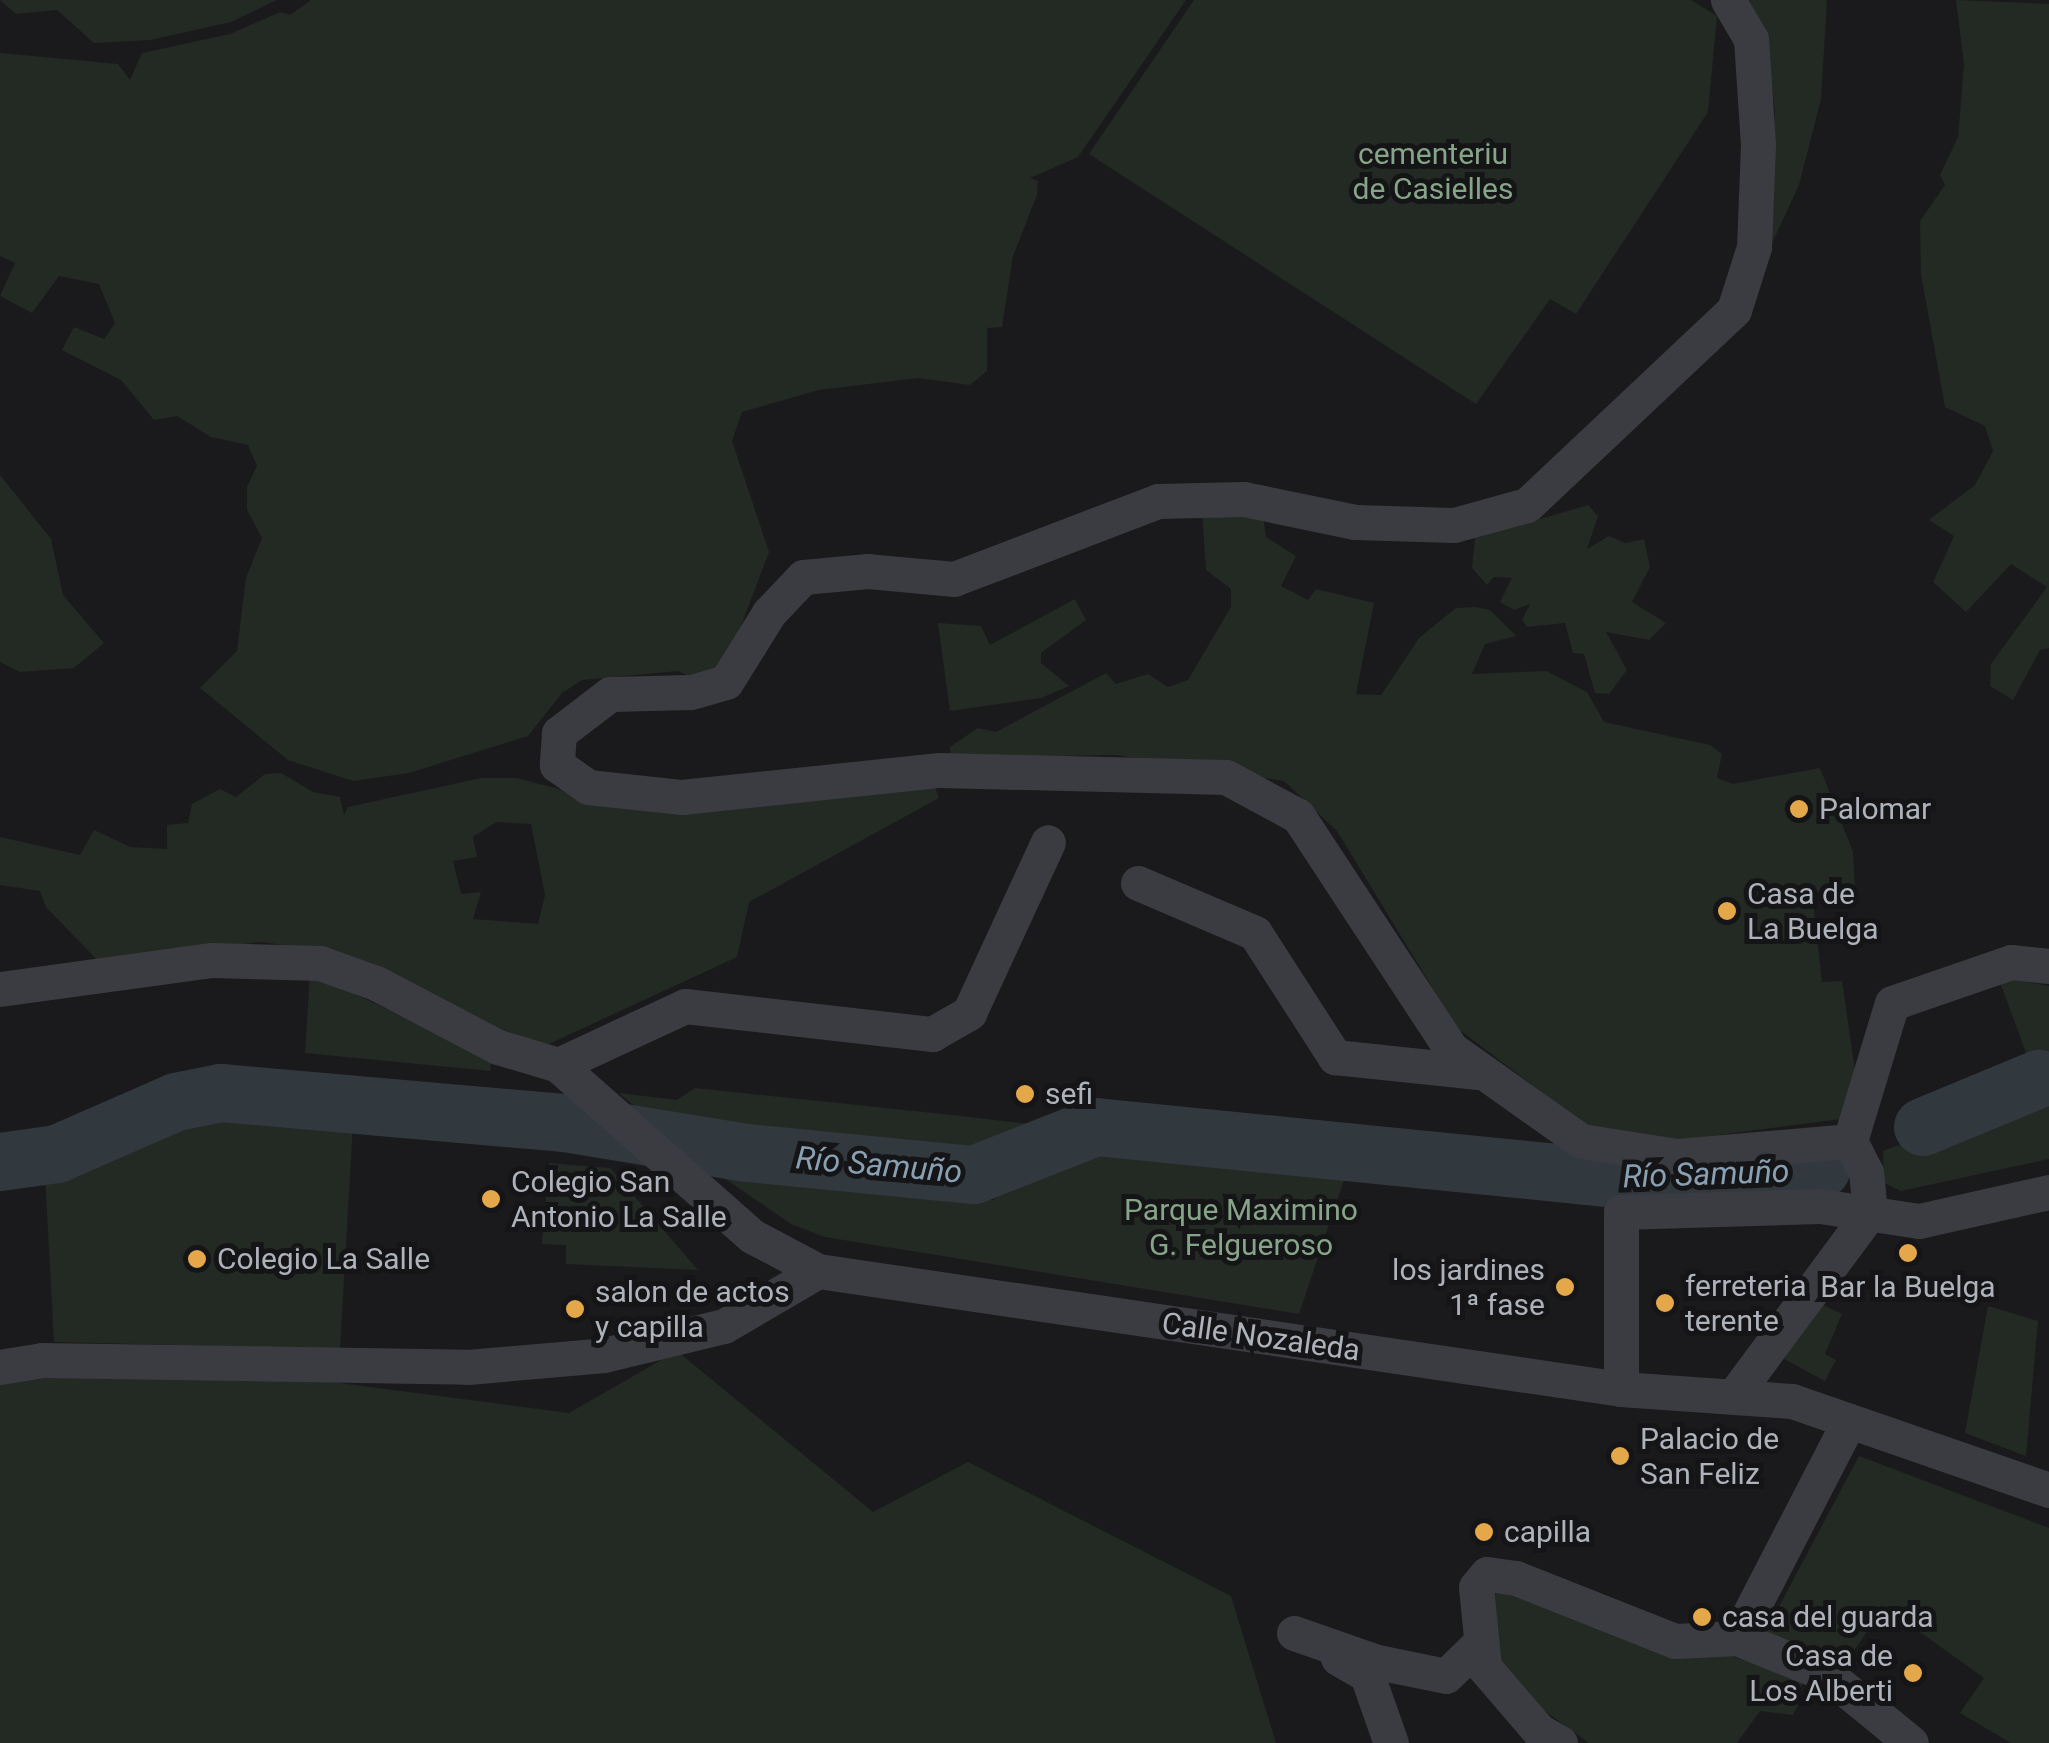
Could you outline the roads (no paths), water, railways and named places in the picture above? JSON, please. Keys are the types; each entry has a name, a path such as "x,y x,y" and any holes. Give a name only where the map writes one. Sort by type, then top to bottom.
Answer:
{"street":[{"path":"1728,0 1751,39 1758,144 1754,246 1734,310 1527,505 1454,525 1355,522 1244,499 1158,501 954,579 868,571 802,577 769,613 726,682 690,692 610,694 559,732 557,764 588,787 682,797 940,770 1226,777 1298,816 1451,1050 1581,1141 1677,1156 1850,1141"},
{"path":"545,1063 684,1006 932,1034 970,1012 1048,842"},
{"path":"1138,883 1255,932 1335,1057 1484,1073"},
{"name":"Calle Nozaleda","path":"0,989 212,960 320,963 376,983 545,1063 606,1110 752,1236 818,1271 1621,1388 1736,1394 1792,1402 2048,1480"},
{"path":"1736,1394 1870,1212 1866,1172 1850,1141 1892,1003 2010,962 2049,966"},
{"path":"1621,1388 1621,1212 1820,1206 1919,1221 2049,1192"},
{"path":"0,1367 42,1360 468,1367 604,1355 724,1326 818,1271"},
{"path":"1737,1638 1849,1421"},
{"path":"1560,1743 1510,1701 1484,1667 1478,1645 1476,1588 1487,1574 1516,1578 1675,1641 1737,1638 1828,1675 1912,1743"},
{"path":"1391,1743 1367,1675 1294,1633 1376,1662 1446,1676 1478,1645"}],"waterway":[{"name":"Río Samuño","path":"1923,1127 2039,1079"},
{"name":"Río Samuño","path":"0,1162 57,1154 176,1102 221,1093 564,1123 748,1153 974,1175 1096,1127 1647,1182 1822,1169"}],"place":[{"name":"Palomar","path":"1799,809"},
{"name":"Casa de La Buelga","path":"1727,911"},
{"name":"sefi","path":"1025,1094"},
{"name":"Colegio San Antonio La Salle","path":"491,1199"},
{"name":"Bar la Buelga","path":"1908,1253"},
{"name":"Colegio La Salle","path":"197,1259"},
{"name":"los jardines 1ª fase","path":"1565,1287"},
{"name":"ferreteria terente","path":"1665,1303"},
{"name":"salon de actos y capilla","path":"575,1309"},
{"name":"Palacio de San Feliz","path":"1620,1456"},
{"name":"capilla","path":"1484,1532"},
{"name":"casa del guarda","path":"1702,1617"},
{"name":"Casa de Los Alberti","path":"1913,1673"}],"park label":[{"name":"cementeriu de Casielles","path":"1433,171"},
{"name":"Parque Maximino G. Felgueroso","path":"1241,1227"}]}
